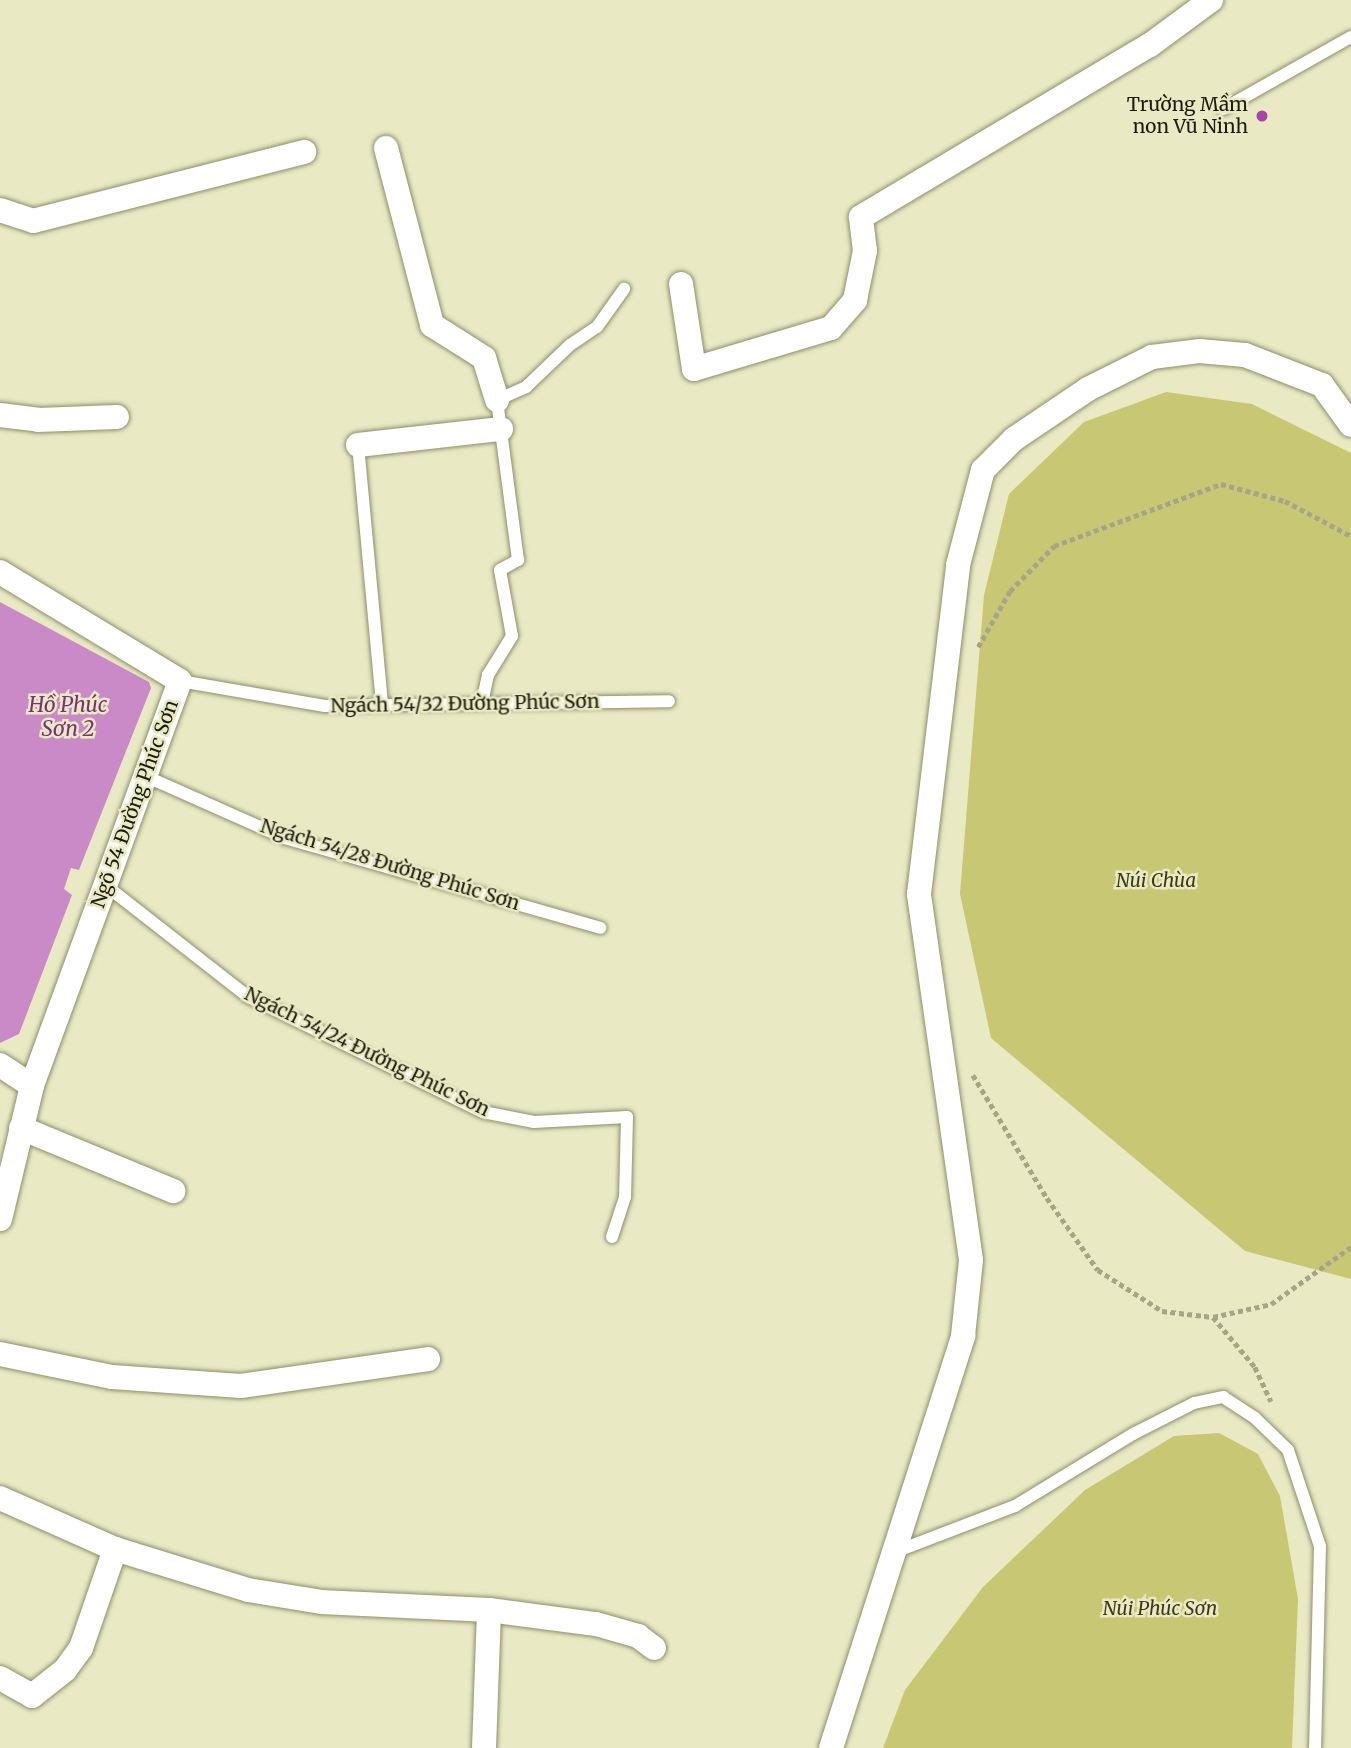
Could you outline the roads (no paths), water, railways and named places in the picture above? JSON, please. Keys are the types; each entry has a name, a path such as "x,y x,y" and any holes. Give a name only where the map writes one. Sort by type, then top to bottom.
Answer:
{"street":[{"path":"681,284 694,369 831,328 855,300 865,251 861,217 1150,46 1211,0"},
{"path":"386,148 432,325 484,358 497,400"},
{"path":"0,210 33,221 303,152"},
{"path":"831,1748 963,1336 971,1260 919,894 958,565 983,470 1014,439 1088,389 1152,357 1199,351 1245,355 1322,385 1351,425"},
{"path":"0,415 38,420 117,417"},
{"path":"358,444 501,429"},
{"name":"Ngõ 54 Đường Phúc Sơn","path":"0,572 180,681 32,1086 0,1219"},
{"path":"0,1065 32,1086"},
{"path":"21,1128 173,1191"},
{"path":"0,1354 112,1377 241,1386 428,1359"},
{"path":"0,1498 115,1549 248,1590 309,1600 489,1610 596,1624 638,1636 654,1647"},
{"path":"0,1678 32,1696 65,1670 81,1648 115,1549"},
{"path":"484,1748 489,1610"}],"lane":[{"path":"1223,109 1351,37"},
{"path":"482,703 488,675 512,636 500,570 518,560 497,400 526,387 570,345 597,327 624,289"},
{"path":"358,444 382,705"},
{"name":"Ngách 54/32 Đường Phúc Sơn","path":"180,681 325,706 668,701"},
{"name":"Ngách 54/28 Đường Phúc Sơn","path":"145,776 285,838 600,928"},
{"name":"Ngách 54/24 Đường Phúc Sơn","path":"105,885 247,996 483,1112 534,1122 627,1117 625,1197 612,1237"},
{"path":"895,1552 1015,1506 1133,1434 1194,1403 1223,1397 1255,1418 1288,1450 1320,1546 1315,1748"}],"water":[{"name":"Hồ Phúc Sơn 2","path":"0,602 149,682 151,688 79,870 71,868 64,889 72,895 19,1034 0,1043"}],"place":[{"name":"Trường Mầm non Vũ Ninh","path":"1262,116"}],"park label":[{"name":"Núi Chùa","path":"1156,881"},
{"name":"Núi Phúc Sơn","path":"1160,1609"}]}
